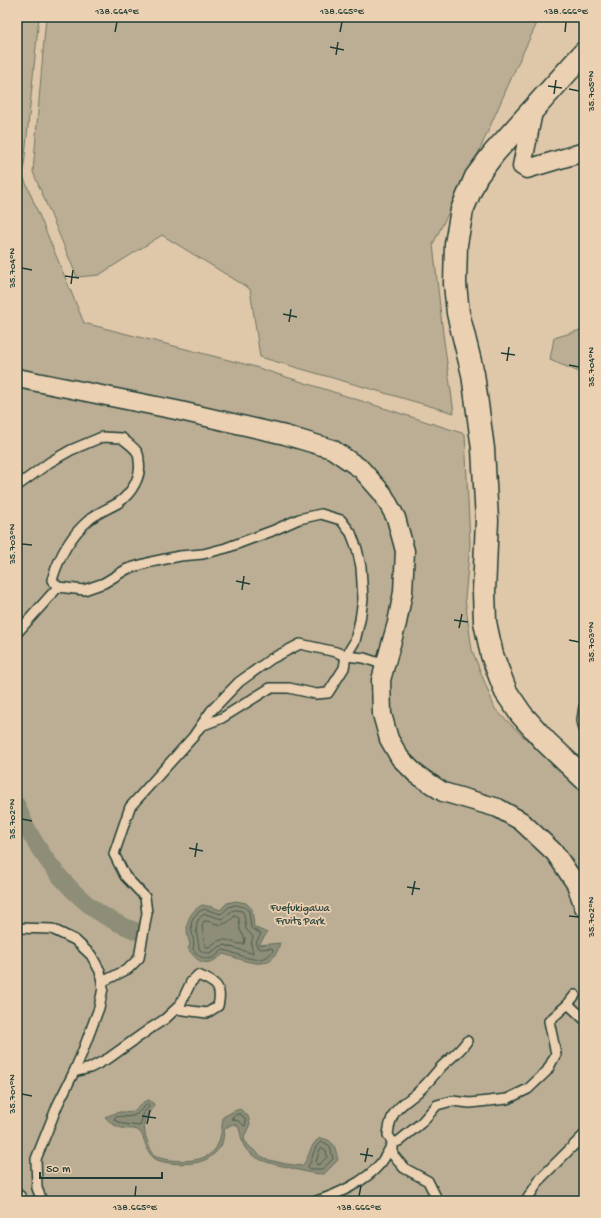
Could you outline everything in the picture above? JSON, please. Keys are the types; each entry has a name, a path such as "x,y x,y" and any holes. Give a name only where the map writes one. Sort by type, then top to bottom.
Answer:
{"street":[{"path":"584,53 534,107 494,153 476,177 462,210 456,244 455,284 458,313 473,374 483,449 487,520 484,592 485,622 492,655 506,692 521,714 545,741 584,778"},
{"path":"534,107 522,166 527,169 584,152"},
{"path":"17,378 176,410 285,435 332,449 361,468 383,494 396,518 405,551 403,592 397,623 381,680 382,714 389,739 400,758 416,774 443,792 498,808 521,821 555,853 576,884 584,906"}],"lane":[{"path":"17,486 50,462 71,450 102,437 122,438 138,453 140,467 136,481 130,492 118,503 100,511 74,536 56,565 52,580 58,587 84,590 104,583 128,569 173,557 203,554 226,548 299,519 321,514 340,520 352,533 358,549 361,567 363,599 360,620 355,641 346,656 344,668 328,693 316,694 289,688 270,688 222,718 201,726"},
{"path":"17,633 58,587"},
{"path":"102,982 128,969 139,958 147,913 145,898 125,876 114,854 130,807 193,737 211,711 239,682 271,659 300,644 336,652 346,656 364,658 385,665"},
{"path":"584,707 582,720 584,730"},
{"path":"17,928 52,929 75,940 91,955 100,971 103,988 99,1008 74,1072 58,1104 36,1159 37,1188 42,1201"},
{"path":"74,1072 90,1068 109,1058 165,1019 180,1005 191,982 198,975 208,979 217,986 221,994 218,1006 207,1013 176,1009"},
{"path":"316,1201 327,1198 358,1183 380,1164 393,1143 399,1141 421,1123 438,1106 452,1101 470,1103 507,1099 528,1089 547,1071 556,1054 549,1021 568,1004 575,995"},
{"path":"568,1004 584,1019"},
{"path":"438,1201 428,1182 404,1168 393,1156 393,1143 388,1135 389,1122 398,1107 420,1090 442,1066 461,1050 467,1041"},
{"path":"526,1201 541,1178 584,1135"}],"green space":[{"name":"Fuefukigawa Fruits Park","path":"17,17 39,17 23,176 84,323 252,366 465,434 470,544 465,599 472,650 495,709 584,795 584,1201 25,1201 17,1176"},
{"path":"46,17 540,17 480,149 433,244 454,413 260,357 250,289 162,235 99,275 77,277 33,172"},
{"path":"584,329 584,374 550,360 554,338"}],"water":[{"path":"236,901 246,903 252,909 254,927 267,933 259,945 280,943 276,953 265,963 249,962 223,954 213,961 200,961 188,948 190,945 187,933 189,917 202,905 220,910 227,903"},
{"path":"149,1100 154,1104 154,1108 148,1114 144,1124 147,1141 154,1156 178,1161 196,1160 204,1157 211,1153 218,1144 223,1117 240,1109 248,1116 250,1124 244,1137 245,1141 261,1156 269,1160 302,1166 307,1159 313,1144 320,1138 329,1140 334,1145 338,1160 324,1174 307,1172 260,1160 246,1149 238,1126 233,1124 225,1128 221,1146 213,1155 205,1160 185,1164 164,1162 154,1158 151,1155 140,1132 117,1127 105,1117 114,1113 131,1112"}],"waterway":[{"path":"17,805 23,820 40,849 50,864 73,890 85,902 107,918 136,931"}]}
